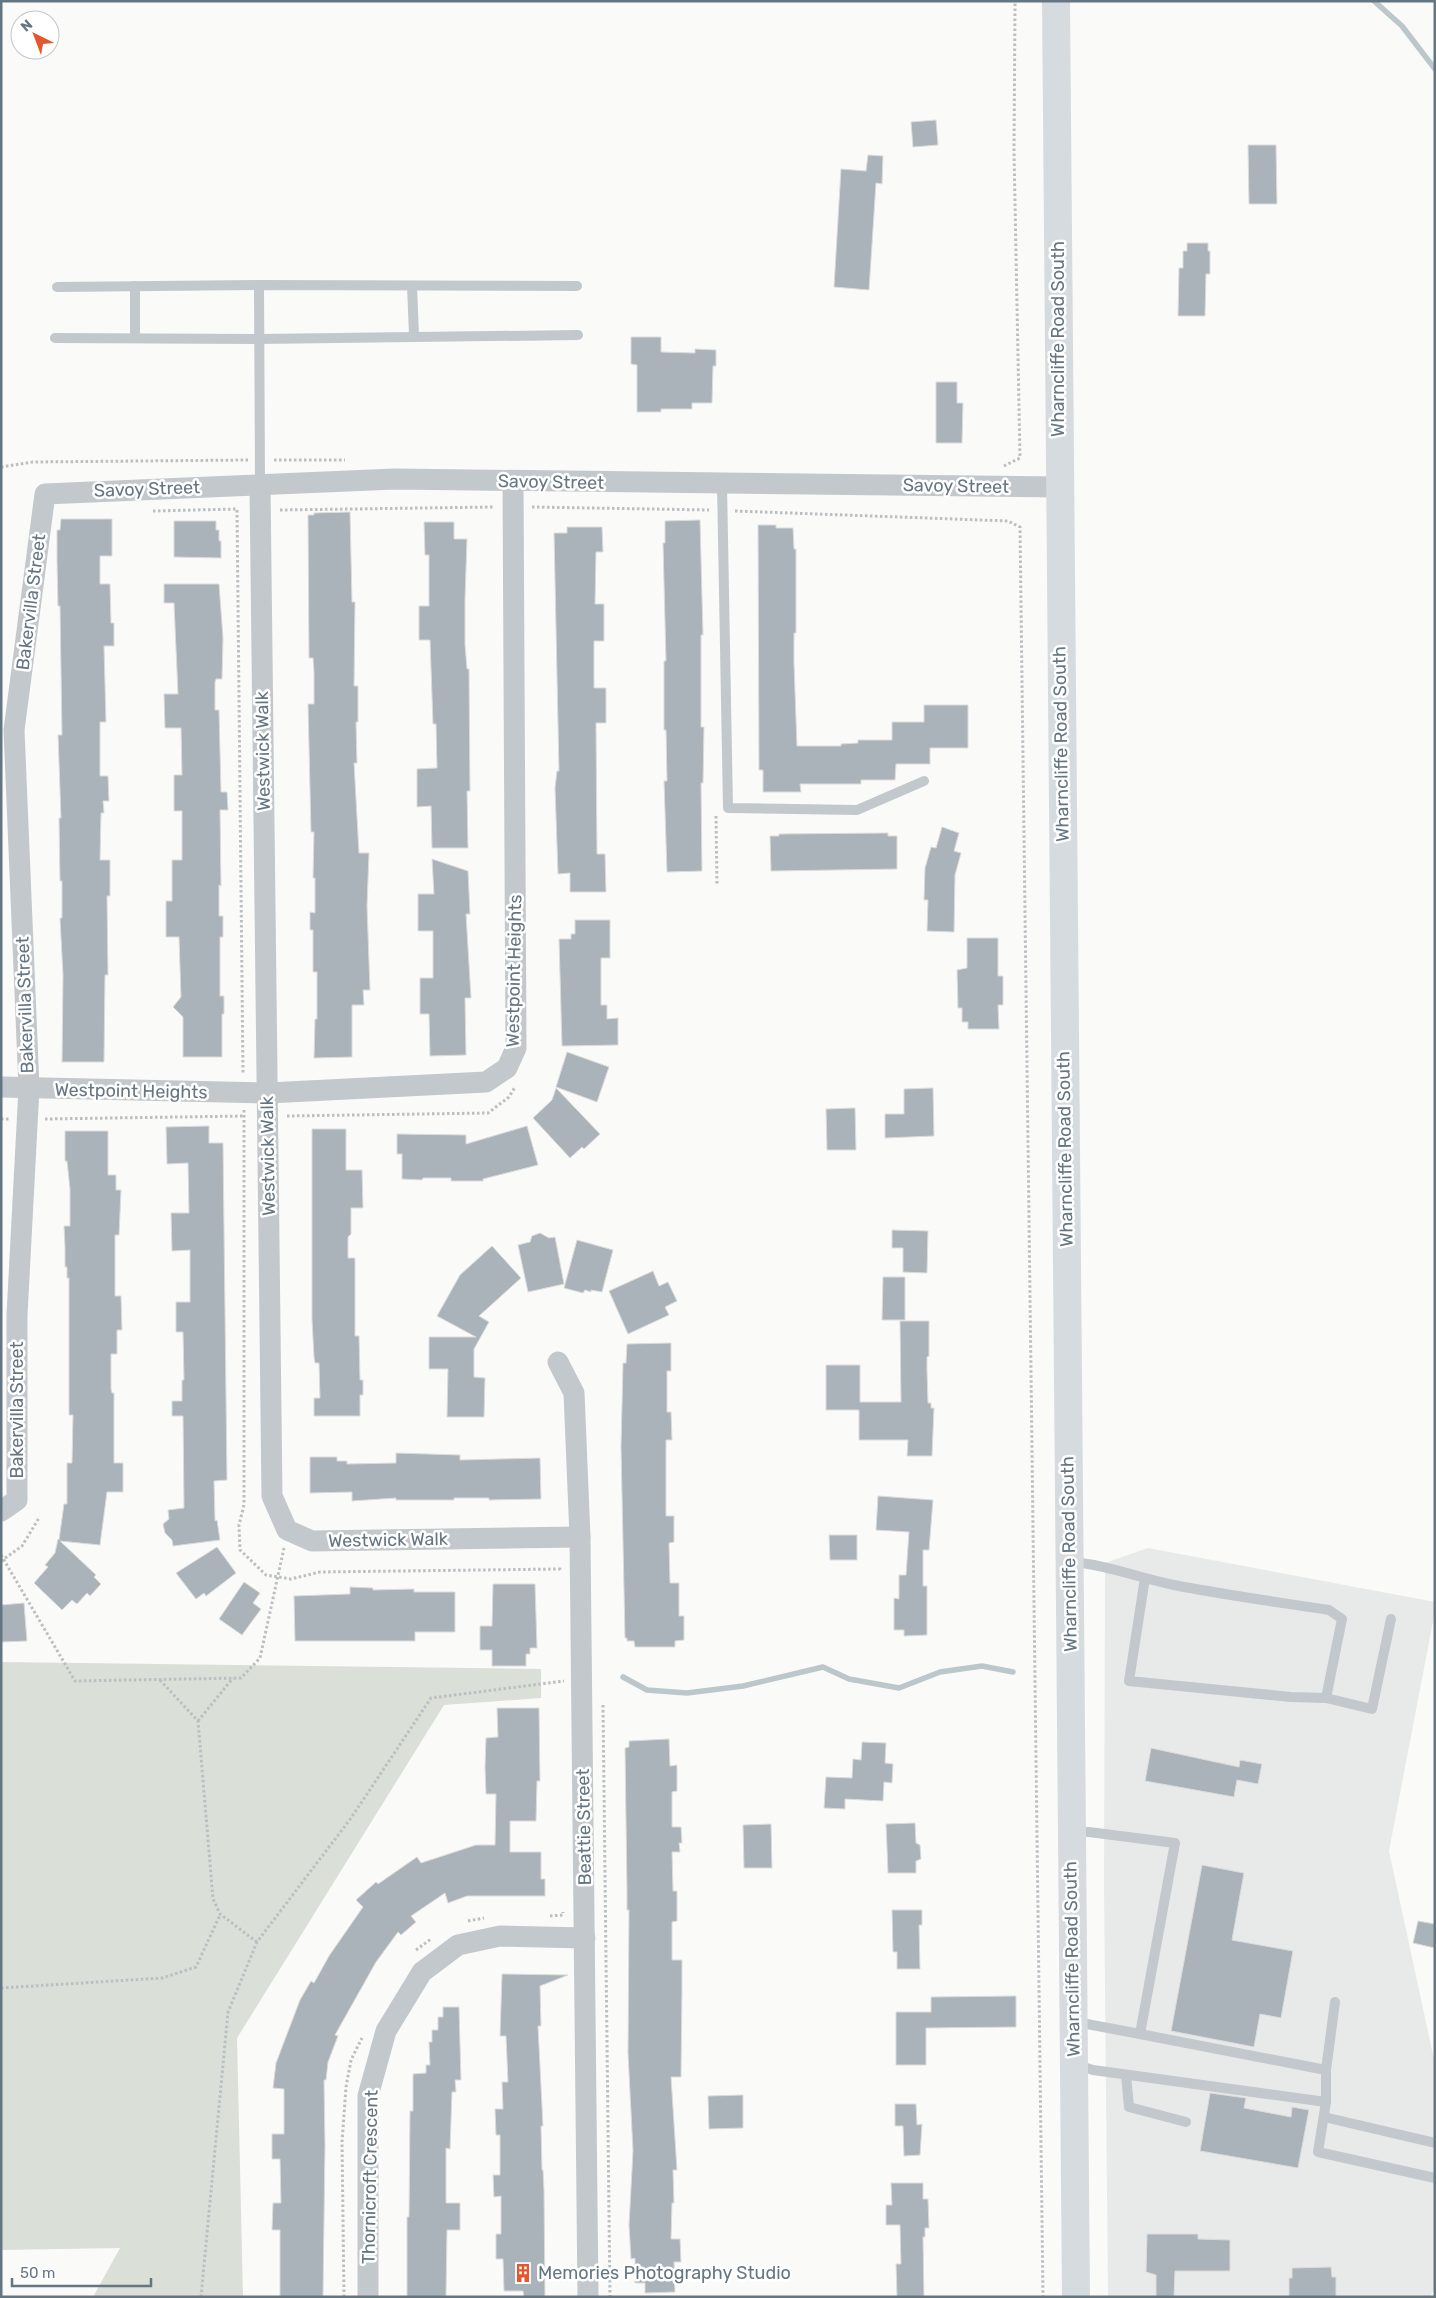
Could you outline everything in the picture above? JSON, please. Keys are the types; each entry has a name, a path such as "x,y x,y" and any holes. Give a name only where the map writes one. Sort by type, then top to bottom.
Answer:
{"main road":[{"name":"Wharncliffe Road South","path":"1056,1 1058,487 1076,2297"}],"street":[{"name":"Savoy Street","path":"45,494 395,479 513,482 1058,487"},
{"name":"Westpoint Heights","path":"1,1087 268,1093 486,1082 507,1068 516,1048 513,482"},
{"name":"Westwick Walk","path":"260,485 272,1496 288,1530 312,1541 580,1537"},
{"name":"Bakervilla Street","path":"1,1511 17,1500 9,1315 29,1088 8,730 45,494"},
{"name":"Beattie Street","path":"558,1362 574,1394 580,1537 586,1938 588,2297"},
{"name":"Thornicroft Crescent","path":"368,2297 368,2096 386,2031 422,1972 458,1946 500,1936 586,1938"}],"lane":[{"path":"259,285 260,485"},
{"path":"57,287 259,285 577,286"},
{"path":"135,286 135,338"},
{"path":"412,286 414,336"},
{"path":"55,338 259,339 578,335"},
{"path":"722,484 728,808 857,810 924,781"},
{"path":"1069,1562 1085,1563 1173,1585 1329,1610 1342,1619 1326,1698"},
{"path":"1145,1578 1129,1681 1291,1697 1326,1698 1372,1709 1391,1619"},
{"path":"1071,1832 1089,1832 1175,1843 1140,2034"},
{"path":"1335,2002 1326,2070 1326,2102 1318,2152 1435,2178"},
{"path":"1073,2022 1092,2024 1326,2070"},
{"path":"1073,2064 1093,2070 1126,2075 1326,2102"},
{"path":"1126,2075 1129,2107 1186,2122"},
{"path":"1324,2117 1435,2143"}],"path":[{"path":"1003,466 1020,458 1014,152 1015,1"},
{"path":"274,510 503,507"},
{"path":"529,507 713,510"},
{"path":"237,509 243,1078"},
{"path":"149,511 246,509"},
{"path":"733,511 1008,521 1020,527 1044,2297"},
{"path":"282,1116 488,1113 509,1097 519,1081"},
{"path":"244,1105 244,1505 238,1525 240,1550 266,1575 291,1579 320,1572 560,1569 560,1579"},
{"path":"38,1119 254,1114"},
{"path":"1,1561 22,1546 39,1518"},
{"path":"1,1555 75,1681 241,1678 260,1658 288,1530"},
{"path":"198,1721 233,1678"},
{"path":"159,1679 198,1721 213,1899 220,1914 257,1942"},
{"path":"560,1679 560,1689"},
{"path":"201,2297 228,2012 257,1942 351,1818 430,1698 582,1679"},
{"path":"604,1716 610,2297"},
{"path":"544,1916 563,1915 563,1905"},
{"path":"1,1988 162,1978 196,1967 220,1914"},
{"path":"467,1921 486,1918"},
{"path":"414,1953 419,1946 434,1937"},
{"path":"344,2297 342,2142 346,2087 351,2060 364,2034"}],"shaded area":[{"path":"1148,1548 1435,1602 1435,1611 1389,1851 1435,2064 1435,2287 1430,2297 1108,2297 1104,1888 1105,1563"},
{"path":"1,1662 541,1669 541,1698 444,1705 237,2038 243,2297 93,2297 120,2248 1,2250"}],"building":[{"path":"936,120 938,145 913,147 911,122"},
{"path":"1248,145 1276,145 1277,204 1249,204"},
{"path":"868,155 883,156 882,184 876,183 869,290 834,287 841,169 866,171"},
{"path":"1187,243 1208,243 1208,251 1210,251 1210,274 1206,274 1205,316 1178,316 1179,268 1183,268 1183,251 1187,251"},
{"path":"631,337 661,337 661,352 695,353 695,349 716,350 716,366 713,366 712,403 692,403 692,409 661,409 661,412 637,412 637,365 631,364"},
{"path":"936,382 957,382 957,403 963,403 962,443 936,443"},
{"path":"350,512 352,602 355,602 354,686 358,686 358,722 356,722 357,763 354,763 359,853 369,853 367,906 370,990 363,990 364,1005 352,1005 352,1057 314,1058 315,1019 317,1019 317,972 313,972 313,930 310,930 310,912 315,913 315,878 313,878 314,832 311,832 308,704 314,704 314,672 313,658 309,658 308,515 314,515 314,513"},
{"path":"61,519 112,519 112,556 100,556 100,584 110,584 111,623 114,623 114,646 104,646 106,722 100,722 100,776 108,776 109,801 103,801 104,813 101,813 100,860 110,860 110,896 107,896 108,975 105,975 104,1062 62,1062 63,975 60,918 62,918 62,881 60,881 59,818 61,818 58,735 62,735 60,606 58,606 57,560 57,530 60,530"},
{"path":"700,520 703,635 701,635 701,727 704,727 703,783 701,783 702,871 667,872 664,781 667,781 666,730 664,730 664,661 666,661 663,543 665,543 665,521"},
{"path":"174,521 216,521 216,530 219,530 219,541 221,541 221,558 174,557"},
{"path":"424,522 454,522 454,539 467,539 465,645 467,669 469,669 470,791 467,791 468,848 432,848 431,806 417,807 417,769 437,768 436,724 433,724 430,640 419,640 419,606 429,606 429,555 425,555"},
{"path":"758,525 776,525 776,528 793,528 794,549 796,549 794,664 797,746 841,746 841,744 858,743 858,740 892,740 892,722 924,722 924,705 968,705 968,748 930,748 930,764 896,764 895,780 861,780 861,784 800,784 801,792 763,792 763,770 759,770"},
{"path":"567,527 602,527 603,552 596,552 595,604 604,604 604,641 594,641 594,688 606,688 606,723 596,723 597,854 605,854 606,892 570,892 570,873 558,874 555,788 557,771 559,771 554,533 567,533"},
{"path":"164,584 219,584 223,638 222,679 216,679 215,682 215,710 219,710 221,792 227,792 228,810 220,810 221,886 219,885 219,916 223,916 223,937 220,937 220,996 224,996 222,1057 183,1057 183,1017 173,1007 181,997 179,937 166,937 166,901 172,901 172,860 182,860 182,811 174,811 174,775 182,775 181,728 165,728 164,694 178,694 174,603 164,603"},
{"path":"942,827 959,833 954,851 961,853 955,875 954,932 927,931 928,900 924,900 925,868 931,847 936,848"},
{"path":"888,833 888,836 897,836 897,869 771,871 770,836 779,836 779,834"},
{"path":"432,859 468,871 470,914 466,914 471,998 465,998 466,1055 430,1056 429,1014 420,1014 420,978 433,978 433,931 418,931 418,894 434,894"},
{"path":"575,920 610,920 610,958 601,958 601,1005 607,1005 607,1019 618,1018 618,1045 562,1046 559,939 571,939 571,934 575,934"},
{"path":"967,938 998,938 998,976 1003,976 1003,1005 998,1005 999,1029 968,1029 968,1022 962,1022 962,1008 958,1008 957,970 967,968"},
{"path":"567,1052 609,1067 597,1102 556,1087"},
{"path":"556,1088 600,1134 584,1149 582,1147 570,1158 533,1118 552,1100"},
{"path":"933,1088 934,1136 885,1138 885,1114 904,1114 904,1089"},
{"path":"855,1108 856,1150 827,1150 826,1109"},
{"path":"209,1126 209,1143 223,1143 227,1480 214,1481 215,1521 217,1520 220,1540 173,1546 172,1540 165,1533 163,1524 169,1519 168,1510 184,1508 183,1416 172,1416 172,1401 182,1401 182,1380 184,1380 183,1332 176,1332 176,1302 190,1302 190,1250 172,1251 171,1213 189,1213 188,1163 167,1164 166,1127"},
{"path":"527,1126 538,1165 483,1179 483,1181 451,1181 451,1178 402,1179 402,1154 397,1154 397,1134 466,1135 466,1144"},
{"path":"312,1129 346,1129 346,1170 362,1170 363,1208 351,1208 351,1234 348,1237 348,1258 355,1258 355,1336 359,1336 360,1380 363,1380 363,1395 360,1395 360,1416 314,1416 314,1398 320,1398 319,1363 315,1363 314,1357 312,1319"},
{"path":"65,1131 108,1131 108,1175 116,1175 116,1190 121,1190 119,1235 115,1235 115,1296 121,1296 122,1330 117,1330 117,1354 111,1354 111,1389 112,1393 114,1393 114,1463 123,1463 123,1492 107,1492 100,1545 60,1541 96,1575 94,1577 101,1584 90,1596 87,1593 77,1604 72,1600 62,1610 34,1583 48,1567 45,1565 55,1553 59,1540 64,1504 67,1504 67,1463 72,1463 73,1415 69,1415 69,1278 67,1278 67,1267 65,1267 64,1226 70,1226 70,1189 67,1161 65,1161"},
{"path":"892,1230 928,1231 927,1273 903,1272 903,1248 892,1248"},
{"path":"540,1233 549,1238 555,1237 564,1284 528,1292 518,1245 530,1242 532,1236"},
{"path":"577,1240 613,1250 602,1292 585,1290 583,1293 564,1288"},
{"path":"492,1246 521,1278 479,1316 489,1322 474,1349 474,1377 485,1378 484,1417 447,1417 448,1369 429,1369 429,1337 476,1337 437,1316 460,1275"},
{"path":"653,1271 659,1286 668,1282 677,1301 665,1307 669,1315 628,1334 609,1291"},
{"path":"883,1277 905,1277 905,1320 882,1320"},
{"path":"900,1321 929,1321 927,1371 928,1403 931,1403 931,1408 934,1408 932,1456 907,1456 908,1440 859,1440 859,1410 826,1410 826,1365 860,1365 860,1402 901,1402"},
{"path":"671,1343 671,1371 667,1371 667,1412 671,1412 672,1440 666,1440 666,1516 674,1516 674,1542 669,1543 670,1583 679,1583 679,1616 684,1616 684,1640 675,1641 675,1647 635,1647 634,1641 627,1641 627,1638 625,1638 621,1447 623,1363 626,1363 627,1344"},
{"path":"396,1453 460,1455 460,1460 540,1458 541,1499 489,1500 489,1498 454,1498 454,1500 396,1500 396,1498 352,1501 352,1492 310,1493 310,1457 337,1457 337,1461 347,1461 347,1464 396,1463"},
{"path":"878,1496 933,1500 929,1550 923,1550 923,1586 927,1586 927,1635 904,1636 904,1630 894,1630 894,1598 899,1599 899,1575 906,1575 909,1532 876,1530"},
{"path":"829,1535 857,1535 857,1560 830,1560"},
{"path":"217,1547 236,1573 206,1596 204,1593 196,1599 176,1573"},
{"path":"244,1582 260,1593 253,1603 261,1609 242,1635 219,1619"},
{"path":"493,1584 535,1584 537,1648 530,1648 530,1654 526,1654 526,1666 492,1666 492,1650 480,1650 480,1626 492,1626"},
{"path":"350,1587 373,1588 373,1590 414,1589 414,1592 455,1592 455,1632 415,1632 415,1641 295,1641 294,1596 350,1594"},
{"path":"24,1603 27,1641 1,1642 1,1605"},
{"path":"497,1708 539,1708 540,1781 537,1781 536,1821 510,1821 510,1852 541,1852 541,1879 545,1879 545,1896 467,1896 448,1903 445,1893 411,1916 416,1922 401,1935 398,1932 376,1962 335,2035 338,2036 328,2062 326,2080 324,2080 323,2297 280,2297 280,2230 272,2230 273,2203 281,2203 280,2159 272,2159 272,2134 284,2134 284,2089 273,2088 276,2063 300,2000 311,1981 314,1983 329,1956 363,1907 356,1900 376,1882 378,1884 417,1857 421,1863 476,1845 495,1845 496,1794 486,1794 485,1767 486,1738 498,1737"},
{"path":"669,1739 670,1766 677,1765 677,1791 672,1792 672,1827 681,1827 682,1843 679,1843 680,1852 672,1852 673,1891 677,1891 677,1921 672,1922 672,1960 682,1960 681,2077 671,2077 677,2170 673,2170 674,2203 672,2203 671,2239 680,2239 681,2262 674,2262 675,2292 645,2293 645,2283 635,2283 635,2258 631,2259 629,2225 633,2151 628,2053 629,1910 627,1910 625,1748 629,1747 629,1741"},
{"path":"862,1742 886,1743 885,1763 893,1764 892,1783 884,1782 883,1801 845,1799 845,1809 824,1808 826,1777 852,1778 853,1759 861,1760"},
{"path":"1151,1748 1239,1767 1240,1760 1262,1764 1258,1784 1237,1780 1234,1797 1145,1781"},
{"path":"915,1823 916,1843 920,1845 921,1859 916,1861 916,1873 888,1873 886,1824"},
{"path":"771,1824 772,1868 744,1868 743,1825"},
{"path":"1202,1865 1244,1873 1232,1940 1293,1951 1281,2018 1260,2014 1254,2047 1171,2031"},
{"path":"892,1910 922,1910 922,1925 919,1925 920,1969 897,1969 897,1952 893,1952"},
{"path":"1418,1921 1435,1924 1435,1948 1413,1943"},
{"path":"502,1974 568,1975 540,1986 541,2026 538,2026 543,2126 541,2126 544,2190 545,2297 524,2297 523,2291 504,2291 503,2259 496,2259 496,2234 501,2234 501,2196 494,2197 493,2175 500,2175 500,2135 496,2135 495,2109 503,2109 502,2082 508,2082 506,2036 500,2036"},
{"path":"1016,1996 1016,2027 926,2028 926,2065 896,2065 896,2012 931,2012 931,1997"},
{"path":"443,2007 459,2007 461,2080 455,2080 456,2092 452,2092 450,2149 446,2148 446,2203 460,2203 460,2230 447,2230 446,2297 407,2297 407,2217 409,2217 410,2111 413,2111 413,2074 426,2073 426,2065 430,2065 429,2042 432,2042 432,2030 438,2030 438,2017 443,2017"},
{"path":"1210,2093 1246,2098 1244,2108 1291,2117 1292,2107 1309,2110 1298,2168 1200,2151"},
{"path":"743,2095 743,2128 709,2129 708,2096"},
{"path":"895,2104 916,2104 917,2125 922,2124 920,2155 904,2156 903,2126 895,2126"},
{"path":"891,2183 923,2183 923,2199 928,2199 929,2228 925,2228 925,2237 923,2237 924,2297 897,2297 896,2264 901,2264 900,2225 886,2225 886,2205 892,2205"},
{"path":"1147,2234 1198,2234 1198,2239 1230,2240 1230,2271 1175,2271 1174,2297 1156,2297 1156,2275 1146,2272"},
{"path":"1331,2267 1332,2277 1336,2277 1336,2297 1289,2297 1289,2278 1292,2278 1292,2268"}],"waterway":[{"path":"1374,1 1402,26 1435,69"},
{"path":"623,1677 647,1690 687,1693 743,1686 823,1667 849,1679 899,1688 940,1672 982,1666 1013,1672"}],"place":[{"name":"Memories Photography Studio","path":"523,2273"}]}
